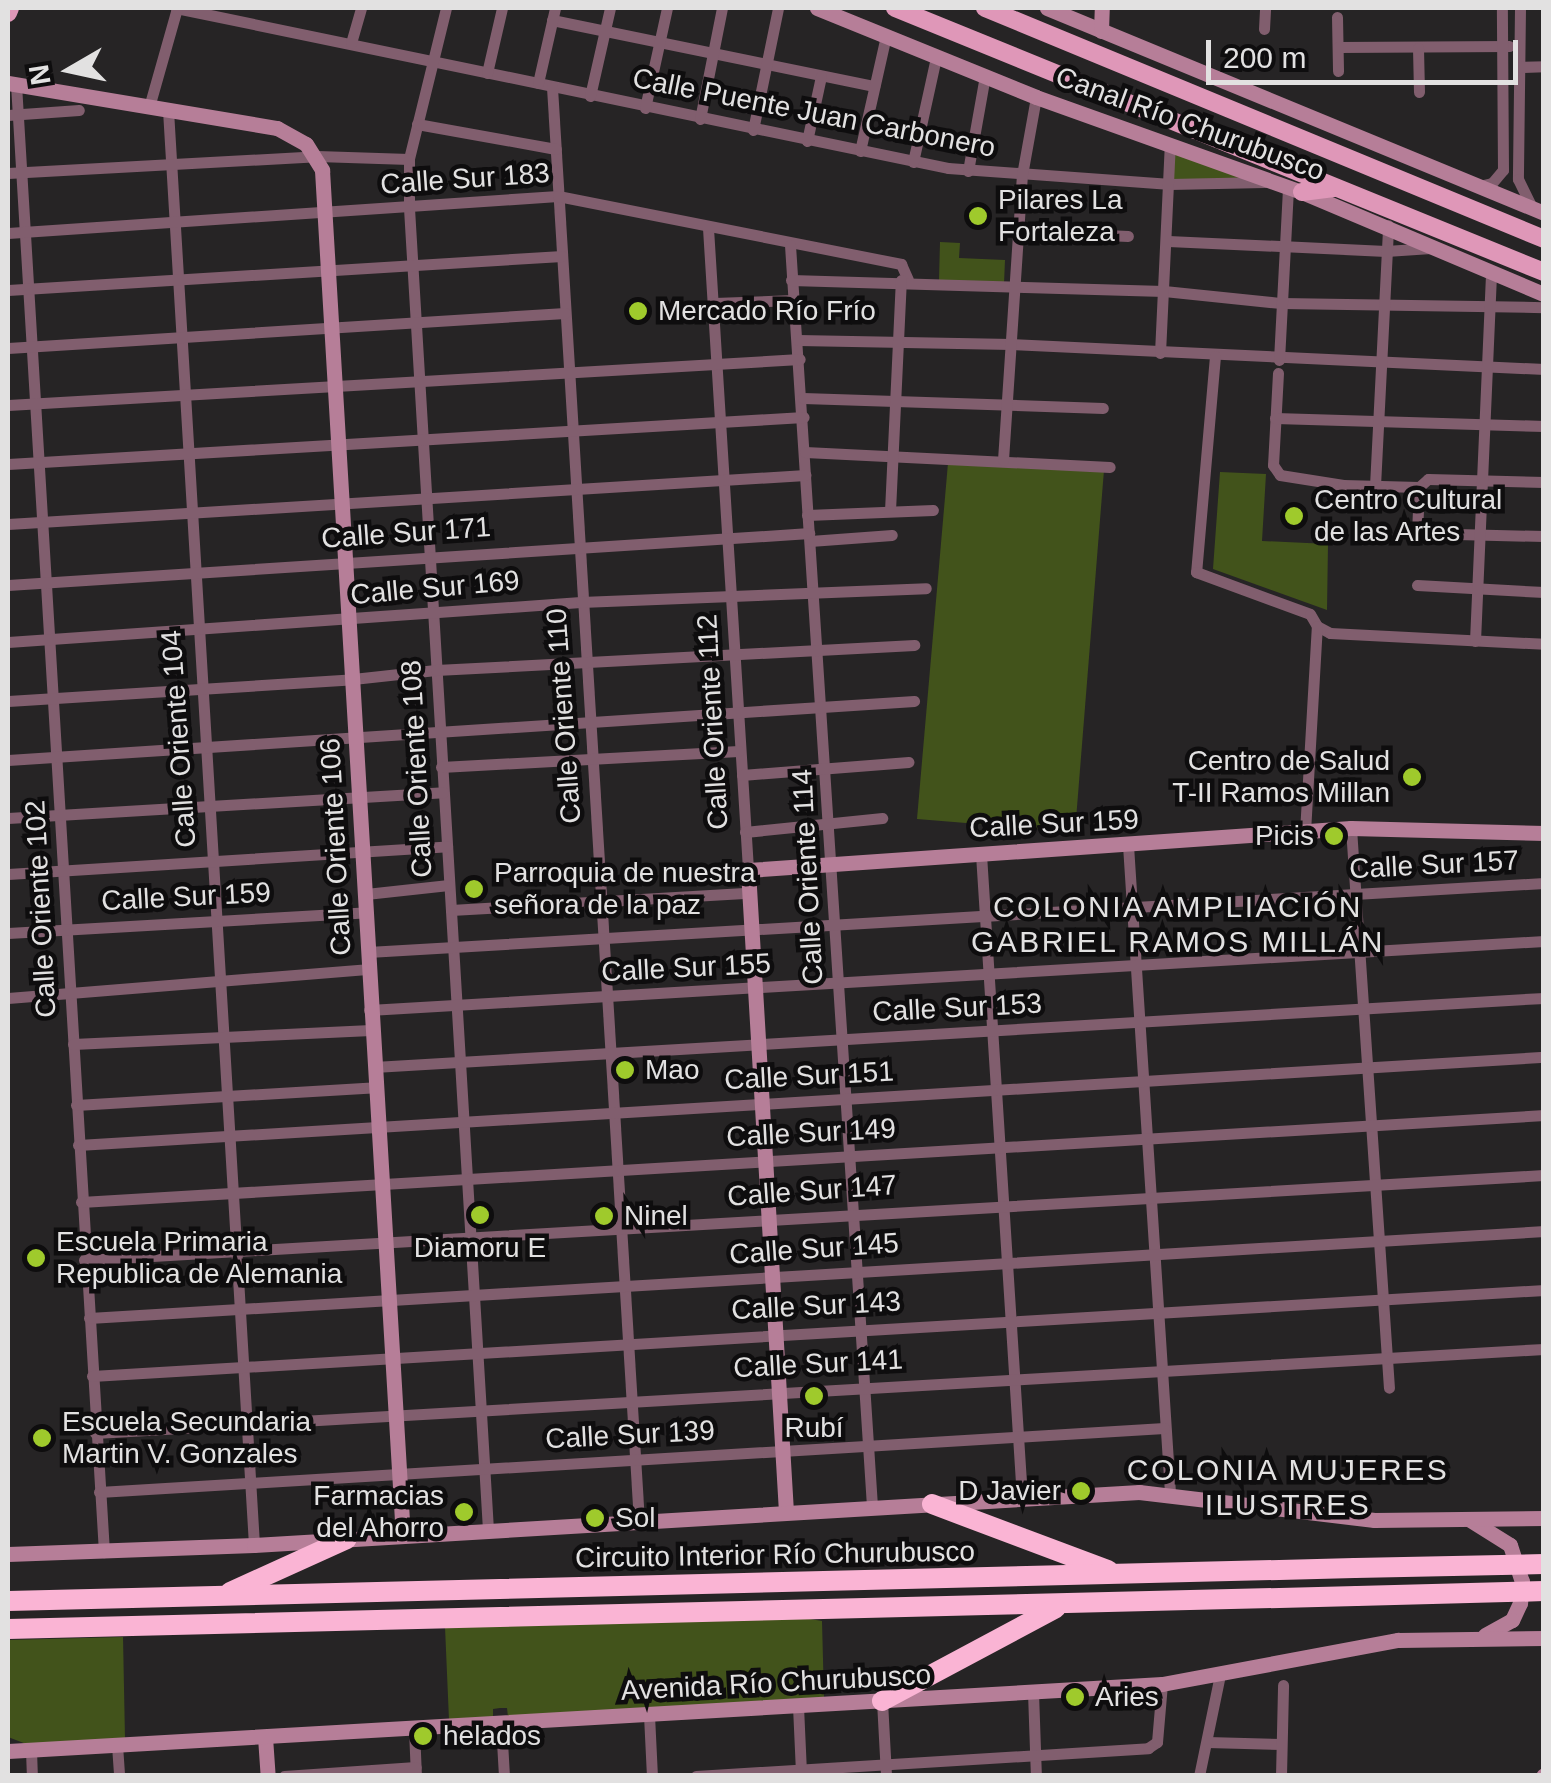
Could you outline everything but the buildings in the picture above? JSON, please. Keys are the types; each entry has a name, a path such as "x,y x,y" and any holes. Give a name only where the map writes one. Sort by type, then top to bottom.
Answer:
{"highway":[{"path":"932,1504 1119,1574"},
{"path":"215,1597 346,1539"},
{"name":"Circuito Interior Río Churubusco","path":"8,1601 1544,1564"},
{"name":"Circuito Interior Río Churubusco","path":"8,1629 1544,1591"},
{"path":"882,1702 1031,1618 1072,1602"}],"main road":[{"name":"Canal Río Churubusco","path":"894,8 1544,272"},
{"name":"Canal Río Churubusco","path":"985,8 1544,239"},
{"path":"1288,188 1339,188"}],"street":[{"path":"149,107 177,8"},
{"name":"Calle Puente Juan Carbonero","path":"177,8 351,42 645,108 968,171 1288,188"},
{"path":"351,42 360,8"},
{"name":"Calle Oriente 108","path":"446,8 409,159 409,208 488,1531"},
{"path":"487,73 502,8"},
{"path":"590,96 610,8"},
{"path":"645,108 667,8"},
{"path":"700,118 722,8"},
{"path":"754,130 778,8"},
{"name":"Canal Río Churubusco","path":"817,8 1036,97 1288,188 1544,294"},
{"name":"Canal Río Churubusco","path":"1047,8 1538,211"},
{"path":"1100,31 1102,8"},
{"path":"1264,29 1265,8"},
{"path":"1480,186 1492,182 1504,170 1502,8"},
{"path":"1520,8 1518,180 1538,211"},
{"path":"538,84 553,14 659,42 874,86"},
{"path":"1337,17 1338,70"},
{"path":"860,151 886,36"},
{"path":"1338,47 1520,45"},
{"path":"1418,48 1419,92"},
{"path":"914,162 936,57"},
{"path":"1520,67 1544,66"},
{"path":"807,141 821,76"},
{"path":"968,171 985,76"},
{"path":"12,84 277,128 297,137 317,156"},
{"name":"Calle Oriente 102","path":"12,84 14,173 24,232 44,522 104,1552"},
{"name":"Calle Oriente 110","path":"552,86 618,1228 639,1522"},
{"path":"1003,460 1022,176 1036,97"},
{"path":"12,114 79,110"},
{"name":"Calle Oriente 104","path":"168,110 254,1545"},
{"path":"416,124 556,149"},
{"path":"1160,353 1170,144"},
{"path":"14,173 317,156 409,159"},
{"name":"Calle Oriente 106","path":"317,156 325,214 403,1536"},
{"path":"1288,188 1273,465 1280,475 1419,488"},
{"name":"Calle Sur 183","path":"8,233 558,196 790,245 902,264 905,280"},
{"path":"1375,486 1390,208"},
{"name":"Calle Oriente 112","path":"708,228 786,1512"},
{"path":"1018,230 1128,236"},
{"path":"1168,241 1386,251 1431,248"},
{"name":"Calle Oriente 114","path":"790,245 823,706 872,1507"},
{"path":"8,290 562,256"},
{"path":"1475,641 1490,368 1491,272"},
{"path":"792,280 905,280 1164,291 1383,306 1544,307"},
{"path":"890,511 897,340 905,280"},
{"path":"714,303 794,300"},
{"path":"8,348 565,313"},
{"path":"798,340 1011,344 1215,356 1278,366 1381,364 1544,369"},
{"path":"1215,356 1196,572 1310,614 1317,626 1330,633 1544,644"},
{"path":"8,405 800,358"},
{"path":"802,398 1103,408"},
{"path":"8,464 804,416"},
{"path":"1275,418 1544,426"},
{"path":"805,452 1110,467"},
{"path":"8,524 806,475"},
{"path":"1544,482 1428,479 1419,488 1417,533 1544,536"},
{"path":"808,515 934,510"},
{"name":"Calle Sur 171","path":"8,585 727,537 892,535"},
{"path":"1416,585 1544,592"},
{"name":"Calle Sur 169","path":"8,642 581,602 926,588"},
{"path":"1305,832 1317,626"},
{"path":"8,700 353,679 436,670 914,645"},
{"path":"8,760 439,728 914,701"},
{"path":"442,766 739,751"},
{"path":"742,775 908,762"},
{"path":"8,818 443,792"},
{"path":"745,832 882,818"},
{"path":"1352,828 1388,1388"},
{"name":"Calle Sur 159","path":"748,870 1352,828 1544,833"},
{"path":"8,874 447,846"},
{"path":"1128,846 1170,1493"},
{"path":"981,854 1022,1498"},
{"name":"Calle Sur 157","path":"8,998 219,979 453,947 1544,884"},
{"path":"366,894 449,885"},
{"path":"450,910 749,893"},
{"name":"Calle Sur 159","path":"8,933 368,912"},
{"name":"Calle Sur 155","path":"369,1010 1544,941"},
{"name":"Calle Sur 153","path":"374,1067 1544,998"},
{"path":"73,1044 372,1030"},
{"name":"Calle Sur 151","path":"78,1145 1544,1057"},
{"path":"76,1105 375,1087"},
{"name":"Calle Sur 149","path":"81,1202 1544,1115"},
{"name":"Calle Sur 147","path":"84,1260 852,1212 1544,1175"},
{"name":"Calle Sur 145","path":"88,1318 1544,1231"},
{"name":"Calle Sur 143","path":"92,1376 1544,1290"},
{"name":"Calle Sur 141","path":"95,1433 863,1386 1544,1350"},
{"name":"Calle Sur 139","path":"99,1492 1164,1428"},
{"path":"8,1554 254,1545 1022,1498 1170,1493 1374,1520 1544,1518"},
{"path":"1466,1518 1510,1544 1522,1581 1520,1604 1512,1620 1477,1639"},
{"name":"Avenida Río Churubusco","path":"8,1751 1162,1684 1398,1640 1544,1638"},
{"path":"1199,1776 1220,1675"},
{"path":"696,1776 886,1769 1034,1754 1148,1748 1156,1742 1162,1684"},
{"path":"1281,1776 1283,1685"},
{"path":"1033,1692 1036,1776"},
{"path":"882,1702 886,1769"},
{"path":"798,1706 801,1772"},
{"path":"649,1715 652,1776"},
{"path":"501,1724 504,1776"},
{"path":"284,1776 416,1771 414,1729"},
{"path":"266,1737 268,1776"},
{"path":"1207,1742 1281,1744"},
{"path":"117,1745 119,1776"},
{"path":"31,1750 32,1776"}],"green space":[{"path":"1175,151 1256,180 1173,181"},
{"path":"940,242 960,243 959,258 1005,260 1004,284 939,280"},
{"path":"948,463 1104,470 1075,832 917,819"},
{"path":"1220,472 1266,474 1262,541 1328,544 1327,610 1213,569"},
{"path":"804,1618 822,1621 824,1698 508,1717 507,1708 500,1708 493,1709 493,1718 449,1720 445,1627"},
{"path":"123,1637 125,1739 29,1745 8,1737 8,1640"}],"place":[{"name":"Pilares La Fortaleza","path":"978,216"},
{"name":"Mercado Río Frío","path":"638,311"},
{"name":"Centro Cultural de las Artes","path":"1294,516"},
{"name":"Centro de Salud T-II Ramos Millan","path":"1412,777"},
{"name":"Picis","path":"1334,836"},
{"name":"Parroquia de nuestra señora de la paz","path":"474,889"},
{"name":"Mao","path":"625,1070"},
{"name":"Diamoru E","path":"480,1215"},
{"name":"Ninel","path":"604,1216"},
{"name":"Escuela Primaria Republica de Alemania","path":"36,1258"},
{"name":"Rubí","path":"814,1396"},
{"name":"Escuela Secundaria Martin V. Gonzales","path":"42,1438"},
{"name":"D Javier","path":"1081,1491"},
{"name":"Farmacias del Ahorro","path":"464,1512"},
{"name":"Sol","path":"595,1518"},
{"name":"Aries","path":"1075,1697"},
{"name":"helados","path":"423,1736"}],"district":[{"name":"COLONIA AMPLIACIÓN GABRIEL RAMOS MILLÁN","path":"1178,924"},
{"name":"COLONIA MUJERES ILUSTRES","path":"1288,1487"}]}
